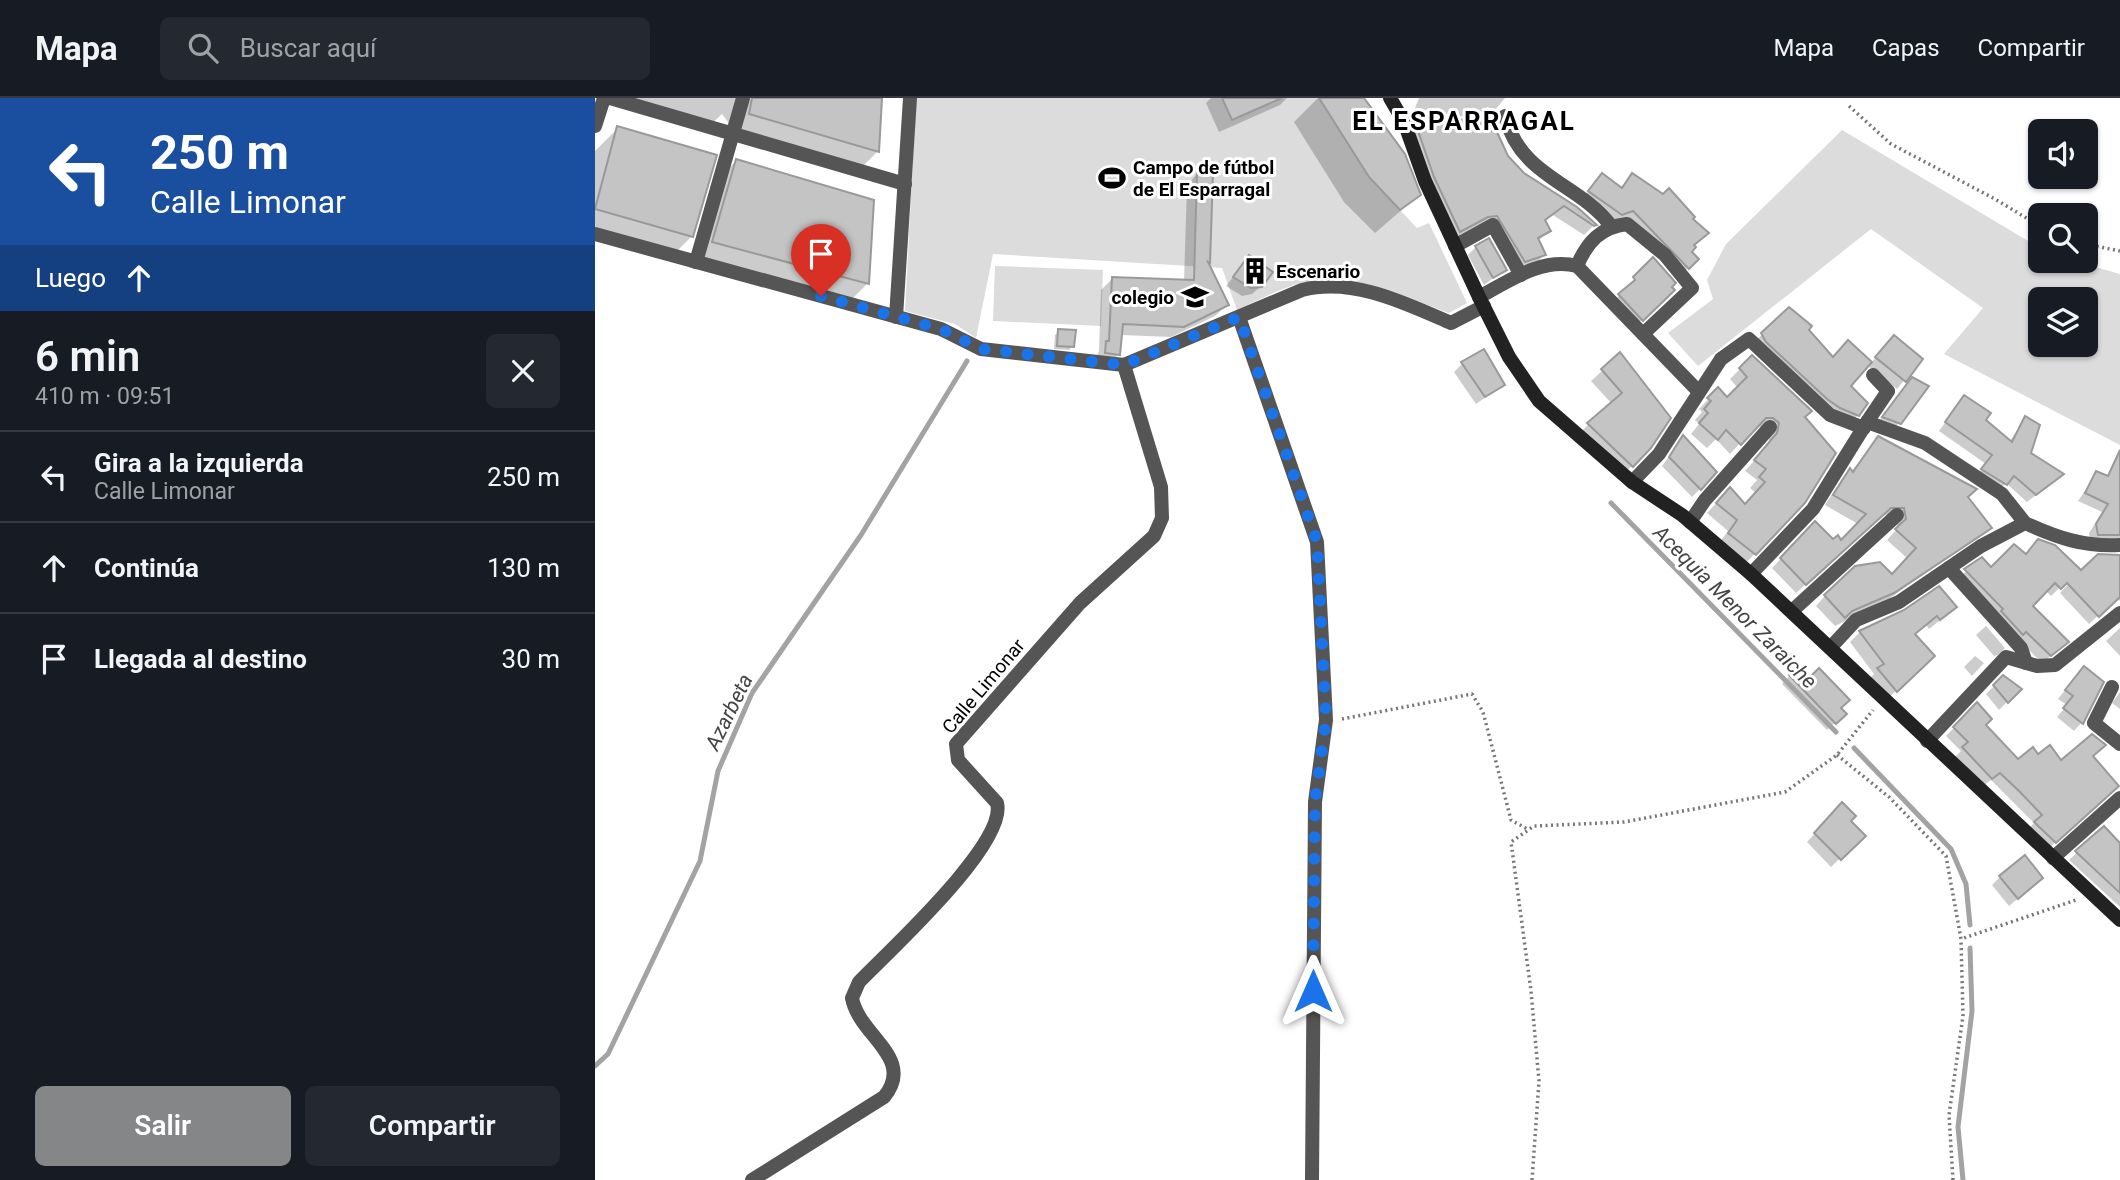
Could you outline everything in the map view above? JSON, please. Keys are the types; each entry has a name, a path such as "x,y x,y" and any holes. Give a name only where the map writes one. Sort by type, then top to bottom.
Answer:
{"main road":[{"path":"1390,98 1404,122 1425,181 1481,302 1509,357 1539,401 1632,482 1690,523 1751,574 2120,919"}],"street":[{"path":"595,126 604,98"},
{"path":"610,98 905,184"},
{"path":"696,262 743,98"},
{"path":"897,317 910,98"},
{"path":"1505,116 1509,135 1546,177 1603,215 1611,226"},
{"path":"1577,266 1583,252 1611,226 1627,224 1665,255 1692,288 1643,334"},
{"path":"1455,246 1493,225 1521,275"},
{"path":"595,234 950,332 975,348 1124,365 1303,290 1330,285 1378,295 1451,323 1521,275 1534,268 1561,262 1577,266 1699,393"},
{"path":"1239,317 1317,542 1326,720 1315,802 1312,1180"},
{"path":"1632,482 1659,454 1721,359 1749,339 1830,415 1925,443 2002,494 2025,523 2066,541 2096,546 2120,545"},
{"name":"Calle Limonar","path":"752,1180 884,1097 891,1089 895,1078 894,1065 858,1014 852,998 859,982 973,862 995,825 997,803 958,760 957,744 1080,603 1147,544 1159,529 1163,506 1161,487 1124,365"},
{"path":"1751,574 1813,509 1888,391 1873,374"},
{"path":"1690,523 1705,500 1770,427"},
{"path":"1791,611 1897,515"},
{"path":"1831,647 1857,620 1899,602 1949,568 2025,523"},
{"path":"1949,568 2021,648 2026,663"},
{"path":"1927,741 2005,657 2037,666 2055,665 2120,613"},
{"path":"2112,687 2094,723 2120,744"},
{"path":"2053,858 2120,798"}],"path":[{"path":"1849,106 1891,144 2028,219"},
{"path":"2098,246 2120,251"},
{"path":"1326,720 1353,718 1472,694 1483,712 1511,820 1529,830"},
{"path":"1532,1180 1539,1081 1531,991 1511,842 1534,826 1624,822 1785,792 1837,755 1882,698"},
{"path":"1837,755 1889,797 1946,856 1961,939 1963,1016 1949,1115 1953,1180"},
{"path":"1961,939 2093,895"}],"shaded area":[{"path":"916,98 1319,98 1369,177 1417,228 1429,223 1467,303 1449,313 1375,286 1336,279 1297,284 1237,310 1222,268 993,254 976,338 955,324 905,311"},
{"path":"1842,130 2028,241 2028,273 2098,273 2098,268 2120,274 2120,445 1944,354 1983,308 1871,229 1698,366 1668,333 1713,299 1707,280 1726,244"},
{"path":"995,266 1103,270 1101,326 993,321"}],"building":[{"path":"752,98 882,98 879,152 749,114"},
{"path":"1222,98 1282,98 1232,120"},
{"path":"1319,98 1364,98 1405,154 1421,195 1400,210 1369,177"},
{"path":"1484,117 1479,129 1497,132 1508,156 1524,173 1577,207 1597,225 1594,226 1564,206 1545,220 1551,231 1538,238 1546,255 1525,262 1497,216 1488,217 1460,232 1434,177 1416,125"},
{"path":"617,126 717,155 693,237 595,209"},
{"path":"736,159 874,200 869,284 712,242"},
{"path":"1197,172 1213,172 1210,263 1208,262 1229,305 1184,327 1123,324 1120,355 1105,353 1106,341 1109,341 1112,277 1194,280"},
{"path":"1602,173 1622,188 1632,173 1663,194 1669,188 1695,217 1693,219 1709,233 1694,245 1696,247 1692,252 1699,259 1689,269 1633,211 1622,215 1588,191"},
{"path":"1489,238 1507,270 1493,278 1475,246"},
{"name":"Escenario","path":"1249,255 1273,272 1262,287 1251,288 1233,277"},
{"path":"1653,257 1676,283 1672,287 1675,290 1643,321 1618,294 1635,280 1633,277"},
{"path":"1789,307 1812,326 1809,330 1833,357 1848,340 1872,362 1851,386 1868,403 1859,416 1827,399 1766,342 1761,333"},
{"path":"1058,329 1076,330 1074,347 1057,346"},
{"path":"1894,335 1923,359 1906,382 1875,357"},
{"path":"1484,349 1505,385 1485,397 1461,362"},
{"path":"1620,352 1671,418 1651,448 1633,467 1587,423 1622,393 1601,369"},
{"path":"1752,355 1812,411 1805,417 1836,453 1805,503 1756,555 1728,533 1737,520 1716,503 1730,487 1745,504 1765,482 1759,477 1766,469 1754,460 1777,433 1779,423 1773,418 1766,418 1741,445 1726,430 1718,440 1699,423 1708,413 1704,409 1711,401 1707,398 1718,387 1727,397 1747,377 1739,368"},
{"path":"1912,377 1929,386 1901,424 1882,417"},
{"path":"1964,395 1991,413 1986,420 2012,442 2025,416 2040,425 2031,453 2064,474 2036,495 2014,476 2007,485 1981,469 1992,455 1945,422"},
{"path":"1683,435 1717,472 1701,490 1669,457"},
{"path":"1878,436 1977,489 1968,497 1992,528 1894,593 1852,611 1845,618 1824,595 1855,566 1880,562 1892,574 1916,548 1895,529 1906,519 1904,508 1891,508 1806,585 1780,558 1815,521 1833,539 1838,535 1841,540 1866,514 1833,495 1850,468 1853,472"},
{"path":"2120,450 2120,535 2098,535 2096,524 2108,504 2085,493 2096,471 2108,476"},
{"path":"2038,539 2055,545 2081,570 2098,554 2120,555 2120,597 2099,617 2067,583 2061,589 2055,583 2033,606 2069,642 2051,656 2026,632 2023,635 2001,611 2003,609 1964,569 1982,557 1991,567 2014,544 2026,554"},
{"path":"1939,586 1957,607 1940,620 1937,616 1915,634 1935,656 1897,692 1877,668 1884,664 1859,631 1904,610"},
{"path":"1799,665 1810,677 1819,668 1850,700 1841,708 1847,714 1836,724 1789,675"},
{"path":"2084,666 2104,682 2083,724 2063,708 2073,696 2065,690"},
{"path":"2003,675 2022,689 2008,703 1993,685"},
{"path":"1977,702 1992,719 1986,725 2018,759 2033,747 2038,754 2050,745 2061,760 2092,734 2106,745 2093,756 2119,786 2056,843 2034,822 2042,815 2020,792 2000,773 1992,779 1962,747 1968,742 1953,727"},
{"path":"1842,802 1856,816 1851,821 1866,836 1841,860 1814,833"},
{"path":"2104,826 2120,843 2120,893 2075,851"},
{"path":"2025,855 2043,878 2018,899 1999,876"}],"waterway":[{"name":"Azarbeta","path":"595,1066 608,1054 700,861 718,771 752,693 861,535 967,361"},
{"name":"Acequia Menor Zaraiche","path":"1611,503 1836,732"},
{"name":"Acequia Menor Zaraiche","path":"1854,748 1951,849 1966,884 1970,925"},
{"name":"Acequia Menor Zaraiche","path":"1963,1180 1958,1127 1972,1011 1970,948"}],"place":[{"name":"Campo de fútbol de El Esparragal","path":"1112,178"},
{"name":"Escenario","path":"1255,271"},
{"name":"colegio","path":"1195,297"}],"district":[{"name":"EL ESPARRAGAL","path":"1464,121"}],"route":[{"path":"821,296 950,332 975,348 1124,365 1239,317 1317,542 1326,720 1315,802 1313,991"}]}
